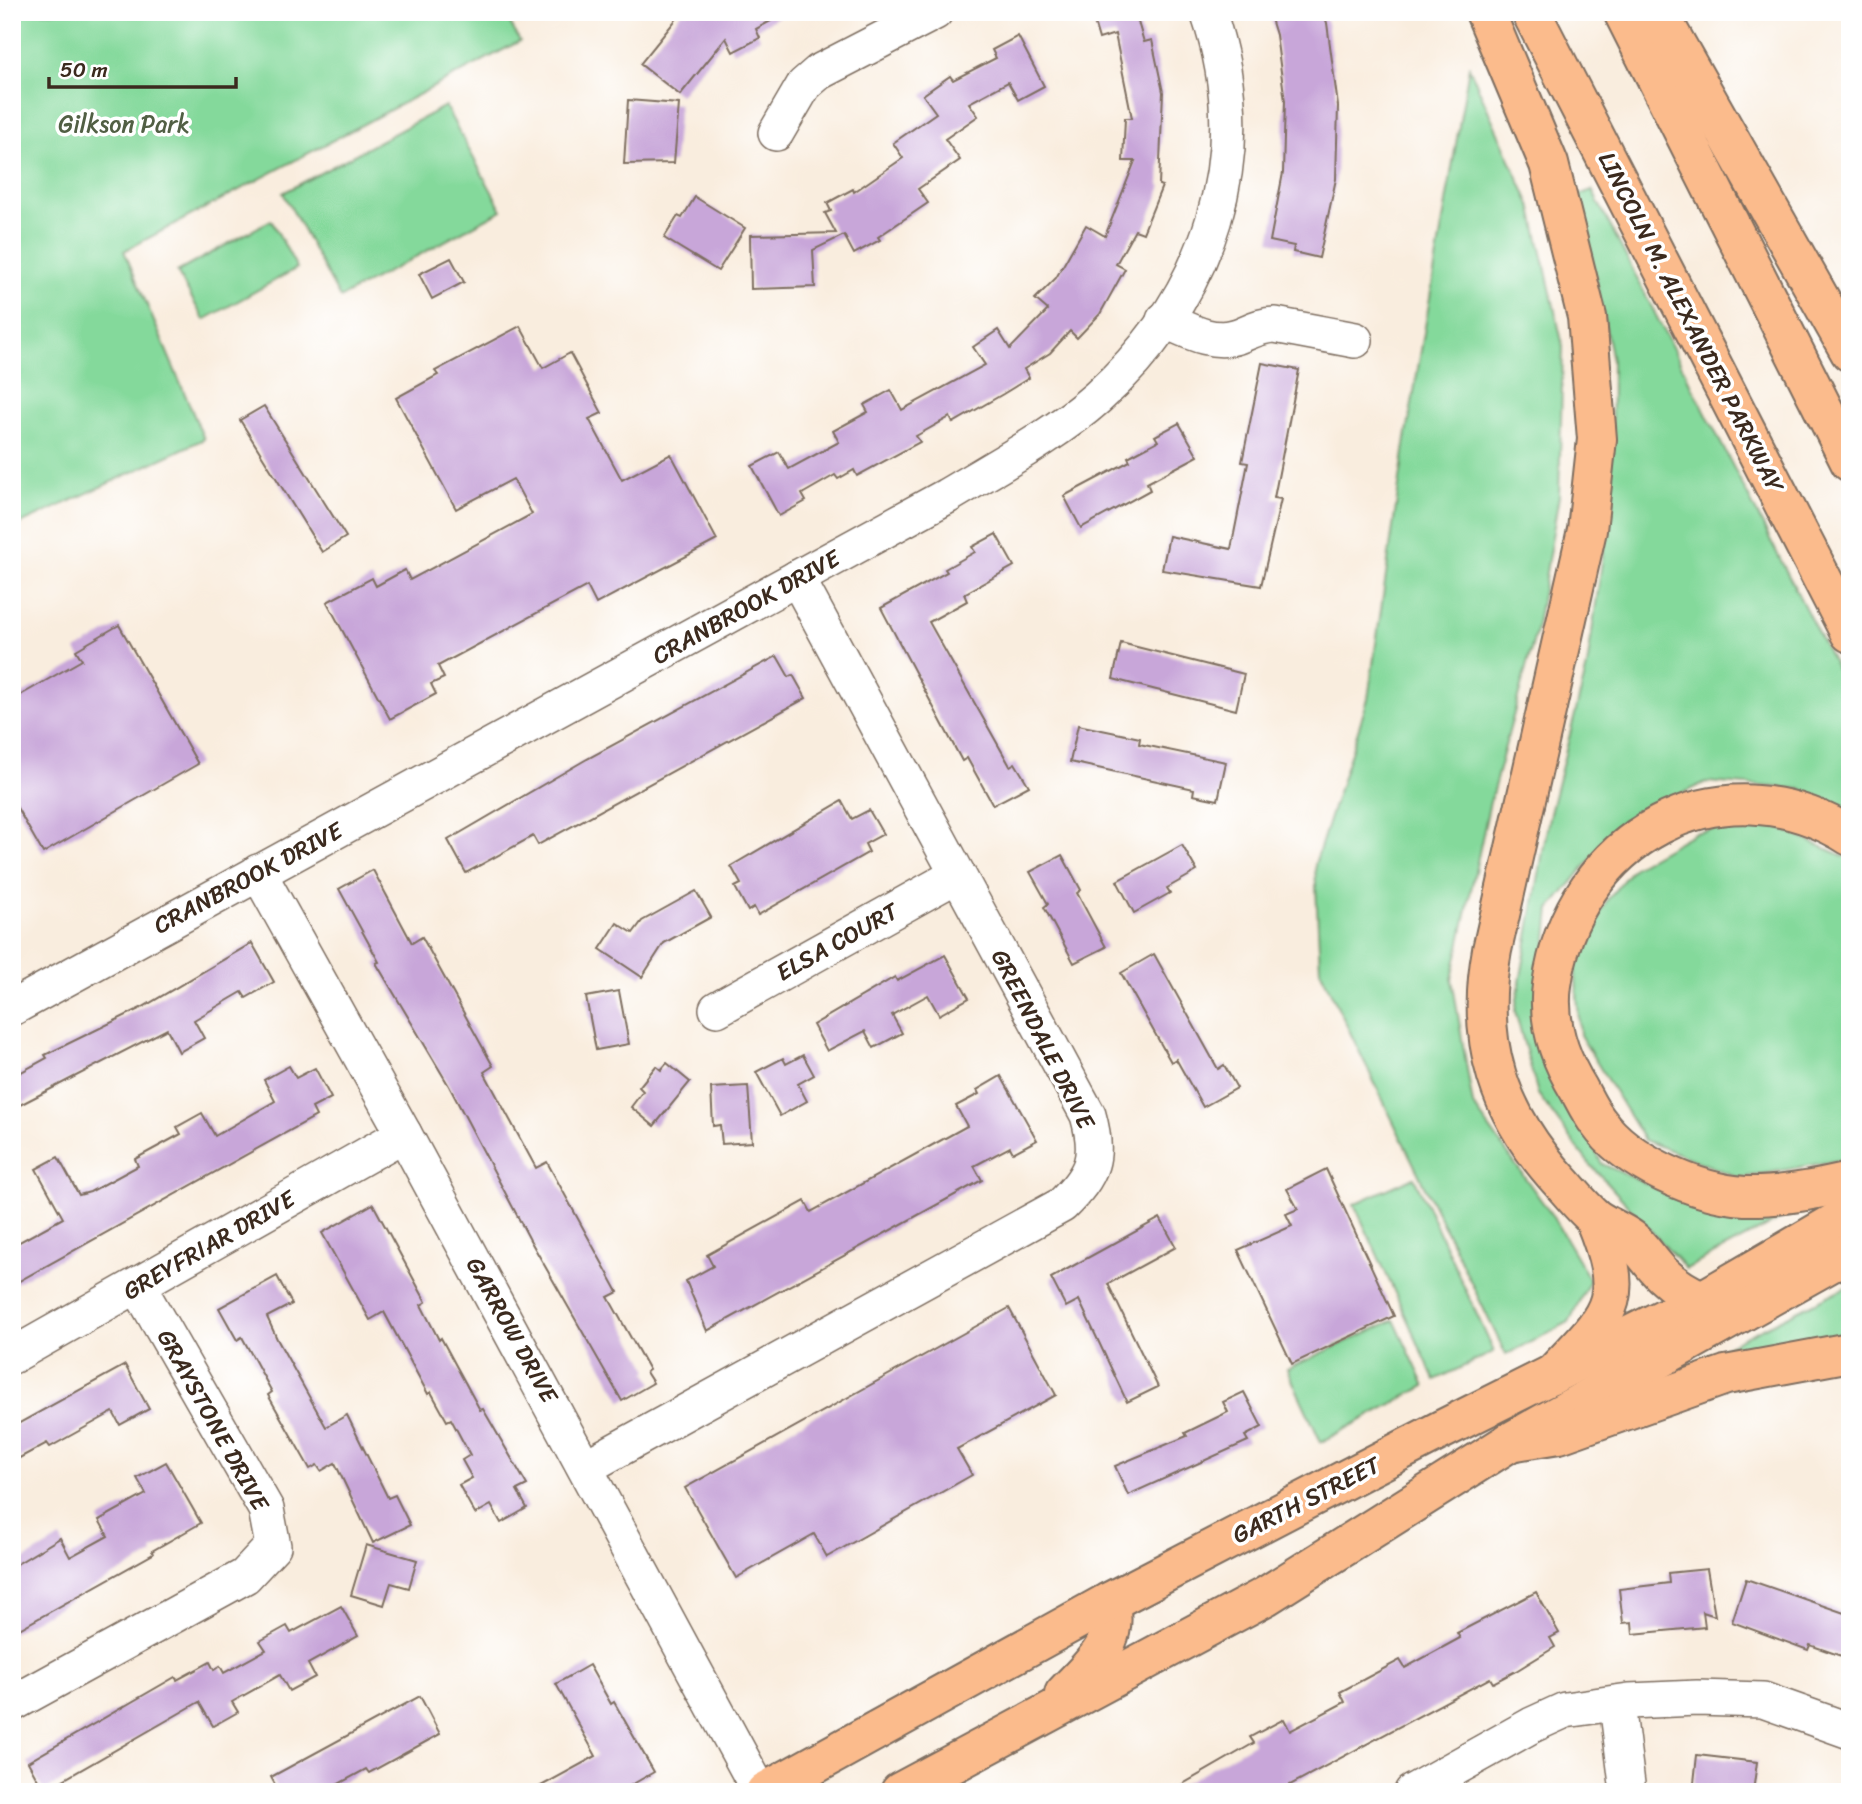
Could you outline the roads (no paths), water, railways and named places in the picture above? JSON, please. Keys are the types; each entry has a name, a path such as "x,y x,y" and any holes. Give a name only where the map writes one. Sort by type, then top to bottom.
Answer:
{"main road":[{"path":"1485,12 1549,164 1587,317 1597,439 1587,530 1485,989 1488,1043 1497,1083 1520,1129 1543,1163 1594,1218 1632,1240 1664,1276 1701,1300 1712,1306 1744,1311"},
{"name":"LINCOLN M. ALEXANDER PARKWAY","path":"1531,12 1850,632"},
{"path":"1623,12 1850,462"},
{"path":"1657,12 1850,352"},
{"path":"1850,836 1825,821 1765,805 1712,804 1653,826 1601,870 1572,917 1558,954 1552,987 1552,1026 1570,1076 1599,1124 1637,1159 1690,1184 1744,1196 1807,1192 1850,1182"},
{"name":"GARTH STREET","path":"763,1792 1109,1602 1429,1436 1701,1300 1850,1214"},
{"path":"1552,1376 1601,1323 1612,1300 1609,1253 1594,1218"},
{"name":"GARTH STREET","path":"900,1792 1266,1596 1510,1442 1850,1252"},
{"path":"1510,1442 1559,1434 1726,1375 1850,1352"},
{"path":"1041,1718 1100,1656 1111,1634 1113,1618 1109,1602"}],"street":[{"path":"776,133 804,85 819,72 935,12"},
{"name":"CRANBROOK DRIVE","path":"12,1008 947,496 1056,429 1098,397 1135,360 1180,299 1214,227 1224,179 1229,105 1221,55 1208,12"},
{"path":"1164,320 1209,338 1230,338 1265,325 1275,325 1355,340"},
{"name":"GREENDALE DRIVE","path":"586,1467 1062,1205 1083,1184 1096,1144 1088,1115 797,578"},
{"name":"GARROW DRIVE","path":"258,872 763,1792"},
{"name":"ELSA COURT","path":"718,1009 957,875"},
{"name":"GREYFRIAR DRIVE","path":"12,1356 404,1134"},
{"name":"GRAYSTONE DRIVE","path":"12,1704 245,1576 273,1546 267,1508 138,1286"},
{"path":"1412,1792 1532,1725 1565,1710 1629,1701 1697,1698 1763,1700 1850,1731"},
{"path":"1617,1704 1628,1792"}],"park label":[{"name":"Gilkson Park","path":"124,124"}]}
